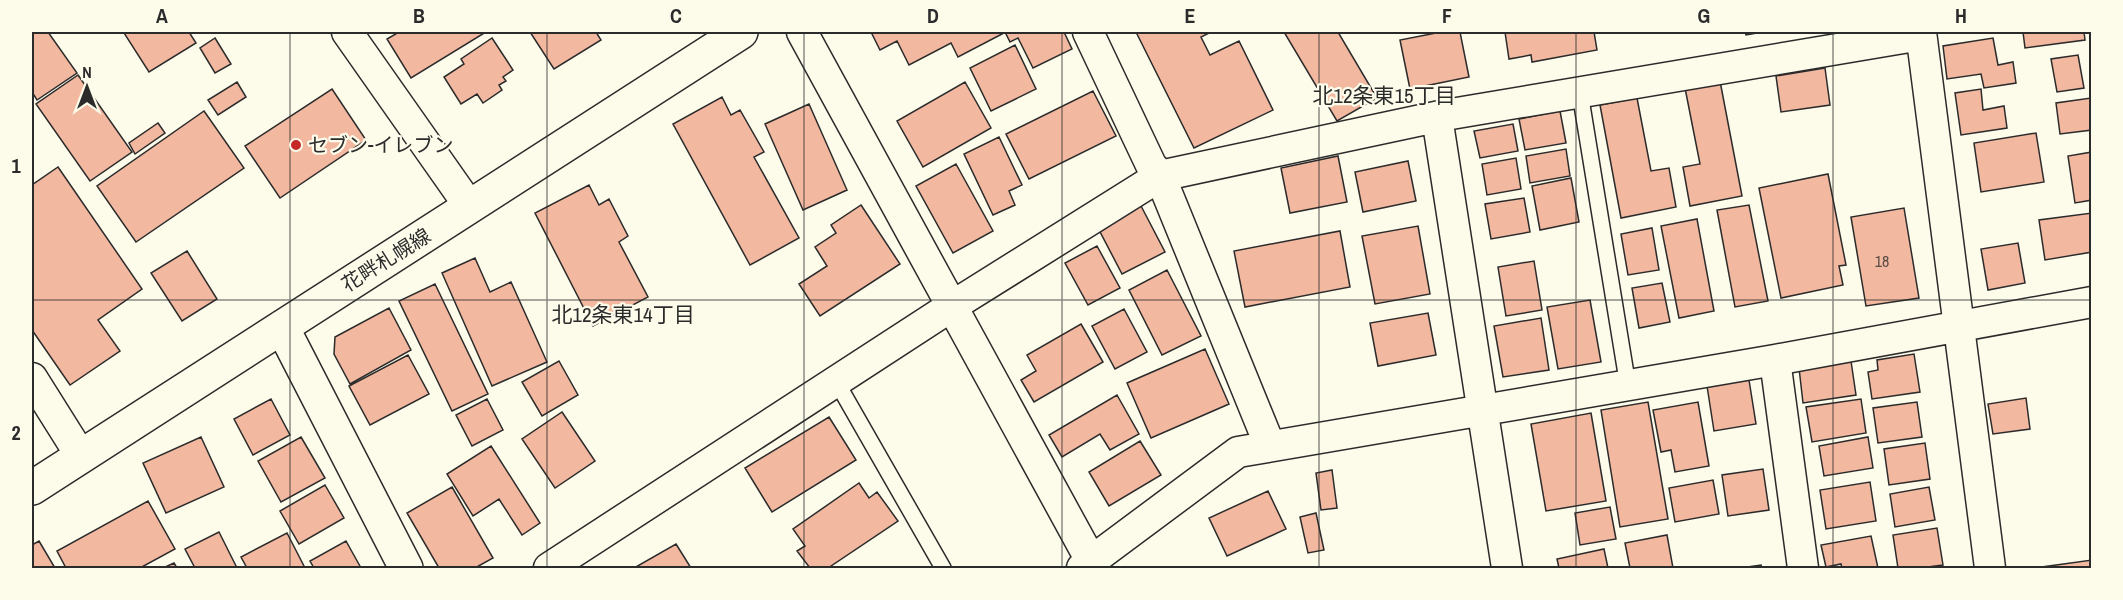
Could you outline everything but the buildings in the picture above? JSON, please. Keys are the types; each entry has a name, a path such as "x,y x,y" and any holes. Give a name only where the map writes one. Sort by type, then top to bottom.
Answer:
{"main road":[{"name":"花畔札幌線","path":"32,488 741,32"},
{"path":"282,327 406,568"}],"street":[{"path":"347,32 470,207"},
{"path":"802,32 952,306 1090,566 1238,452 1628,386 2091,302"},
{"path":"1088,32 1151,165 1160,176 1270,446"},
{"path":"549,568 952,306 1160,176 1437,117 1921,33 1990,568"},
{"path":"1437,117 1507,568"},
{"path":"1775,360 1803,568"},
{"path":"32,378 81,456"}],"lane":[{"path":"1580,93 1628,386"},
{"path":"836,381 943,568"}],"place":[{"name":"セブン-イレブン","path":"296,145"}],"district":[{"name":"北12条東15丁目","path":"1384,96"},
{"name":"北12条東14丁目","path":"623,315"}]}
